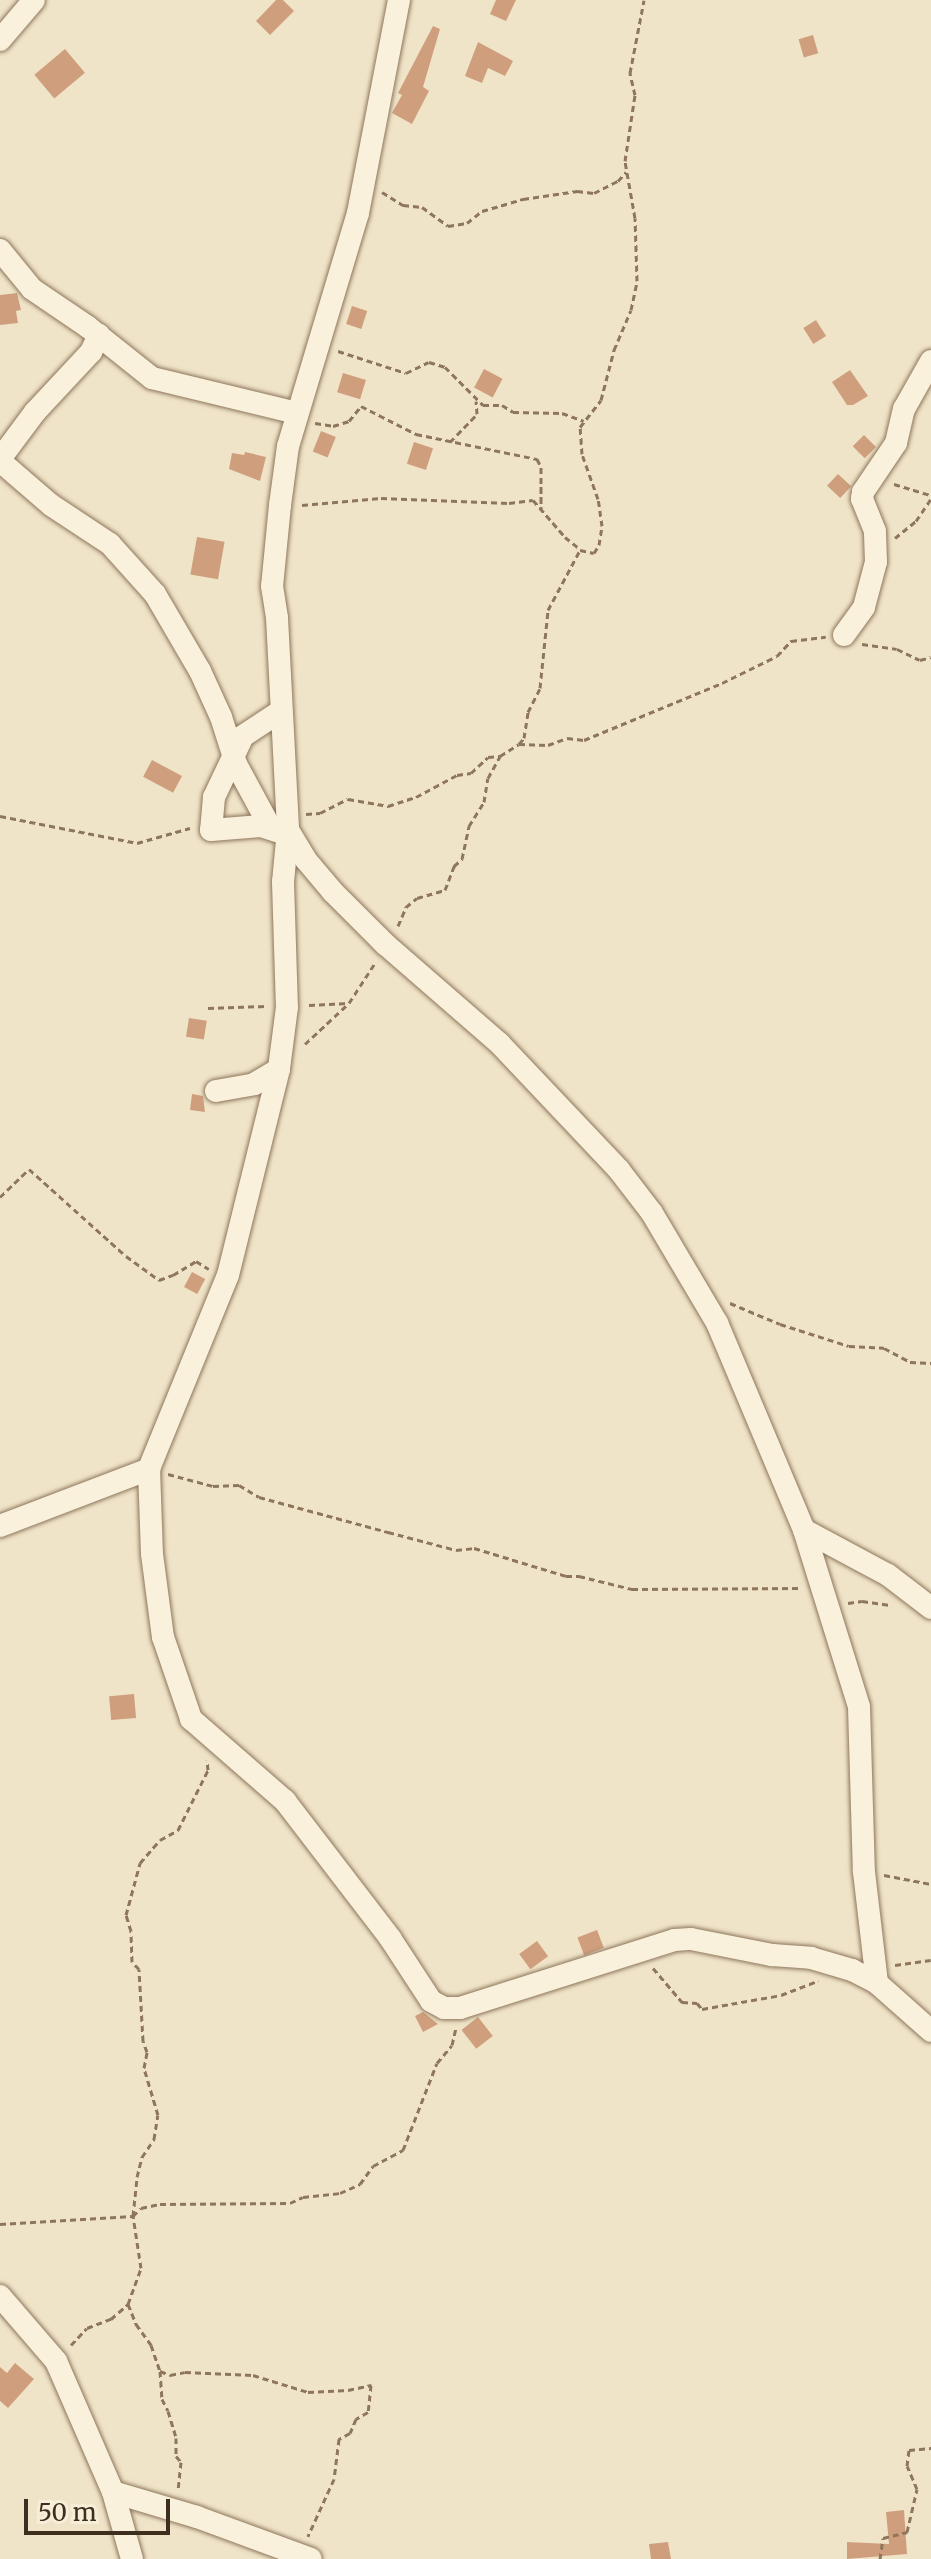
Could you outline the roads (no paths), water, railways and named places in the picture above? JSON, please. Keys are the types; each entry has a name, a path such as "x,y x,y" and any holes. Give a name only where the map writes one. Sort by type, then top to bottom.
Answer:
{"street":[{"path":"0,40 34,0"},
{"path":"399,0 363,191 288,446 272,586 281,711 287,1007 279,1069 228,1275 149,1469 152,1554 163,1637 191,1719 285,1801 390,1938 431,2001 444,2008 460,2008 675,1940 691,1939 772,1955 811,1958 867,1974 931,2031"},
{"path":"0,250 32,289 99,335 135,368 152,378 296,418"},
{"path":"99,335 91,352 35,412 0,460 51,505 110,544 155,594 200,671 221,717 233,756 306,860 385,944 499,1043 619,1170 652,1213 703,1297 804,1530 859,1707 867,1974"},
{"path":"844,635 857,620 868,596 877,545 862,499 896,443 904,409 931,361"},
{"path":"281,711 248,730 214,797 211,830 283,827"},
{"path":"216,1091 254,1084 279,1069"},
{"path":"0,1526 149,1469"},
{"path":"804,1530 888,1575 929,1608"},
{"path":"0,2296 56,2361 113,2492 132,2559"},
{"path":"113,2492 176,2510 308,2558"}]}
